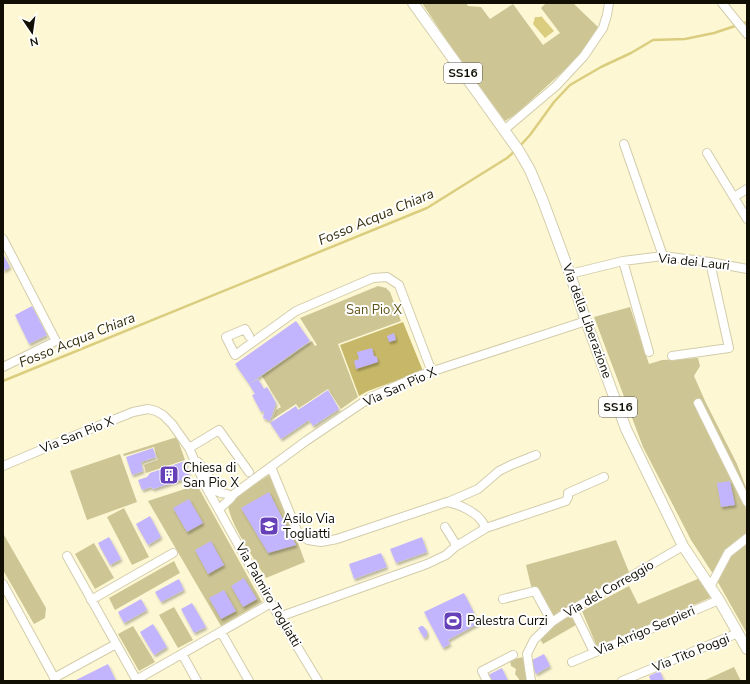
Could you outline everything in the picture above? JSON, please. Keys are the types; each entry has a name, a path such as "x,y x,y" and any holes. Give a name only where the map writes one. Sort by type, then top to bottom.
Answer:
{"main road":[{"name":"Via della Liberazione","path":"413,3 516,147 532,176 570,274 626,429 683,546 744,641"}],"street":[{"path":"504,130 556,86 584,56 603,28 609,3"},
{"path":"722,3 747,34"},
{"path":"624,144 663,256"},
{"path":"707,153 747,219"},
{"path":"734,197 747,189"},
{"path":"3,239 56,341 3,367"},
{"name":"Via dei Lauri","path":"570,274 623,261 663,256 710,262 747,269"},
{"path":"623,261 649,352"},
{"path":"672,356 729,348 710,262"},
{"path":"249,336 245,328 226,337 235,356 296,311 373,278 387,277 399,285 432,372"},
{"name":"Via San Pio X","path":"214,501 231,494 371,397 421,375 586,321"},
{"path":"698,403 747,502"},
{"name":"Via San Pio X","path":"3,466 133,412 148,409 163,415 172,424 189,448 194,460 210,485 214,501 219,509 230,499 231,494"},
{"path":"189,448 219,430 249,472"},
{"path":"271,467 298,533 308,540 321,542 337,539 462,496 478,489 499,471 536,455"},
{"path":"279,617 427,564 446,555 455,547 486,528 566,501 568,493 604,477"},
{"path":"210,485 221,494 231,494"},
{"path":"447,502 466,508 480,519 486,528"},
{"name":"Via Palmiro Togliatti","path":"219,509 279,617 318,681"},
{"path":"445,527 455,543 455,547"},
{"path":"710,586 728,553 747,538"},
{"name":"Via del Correggio","path":"531,681 527,654 534,640 552,622 572,609 683,546"},
{"path":"91,600 173,552"},
{"path":"67,556 136,680 266,606"},
{"path":"3,584 55,679 116,644"},
{"path":"503,599 535,591 552,622"},
{"name":"Via Arrigo Serpieri","path":"572,662 718,600"},
{"path":"572,609 594,652"},
{"path":"222,632 249,681"},
{"name":"Via Tito Poggi","path":"622,681 744,641"},
{"path":"182,654 197,681"},
{"path":"486,681 482,671 513,655"}],"green space":[{"path":"422,3 466,3 468,6 481,7 490,19 513,4 543,45 560,33 541,8 546,3 573,3 598,27 579,57 516,114 505,121 457,56"},
{"name":"San Pio X","path":"378,286 386,288 390,292 401,321 338,344 358,397 341,409 328,389 299,408 296,404 273,419 276,410 281,407 262,376 312,341 315,346 317,345 300,318"},
{"path":"630,307 649,364 662,360 698,358 700,366 694,376 737,464 747,490 747,497 745,498 747,524 746,632 715,577 691,540 643,447 594,317"},
{"path":"177,437 185,460 146,473 144,465 158,460 154,447 124,456 123,454"},
{"path":"120,454 137,502 87,520 70,471"},
{"path":"272,473 305,562 266,578 238,533 228,505 236,496"},
{"path":"197,485 262,602 221,626 148,501"},
{"path":"124,508 149,557 132,565 107,517"},
{"path":"4,535 46,608 45,618 34,624 3,570"},
{"path":"616,540 629,572 553,616 531,586 526,565"},
{"path":"94,543 114,578 95,589 75,554"},
{"path":"174,561 180,573 115,610 109,598"},
{"path":"700,578 712,597 597,647 582,611 629,586 638,604"},
{"path":"174,607 193,640 178,648 159,615"},
{"path":"571,615 576,625 543,644 540,639 552,626"},
{"path":"133,626 155,662 139,671 118,634"},
{"path":"523,657 528,681 519,681 515,674 516,669 511,666 510,660"},
{"path":"734,667 741,681 703,681"}],"shaded area":[{"path":"541,16 554,31 545,38 533,24 535,17"},
{"path":"403,322 423,371 368,391 359,396 340,345"}],"building":[{"path":"3,254 10,267 3,271"},
{"path":"32,306 47,335 29,344 15,315"},
{"path":"296,321 310,341 249,384 235,364"},
{"path":"394,333 396,340 389,342 387,336"},
{"path":"372,348 374,356 377,357 378,362 356,369 354,361 359,359 357,352"},
{"path":"258,379 264,389 267,387 276,403 270,421 263,418 264,411 261,412 252,395 255,394 249,384"},
{"path":"328,390 339,409 313,426 309,420 281,439 270,423 296,406 298,410"},
{"path":"153,448 156,457 141,462 143,471 132,475 126,457"},
{"name":"Chiesa di San Pio X","path":"185,461 190,477 153,489 151,487 142,490 138,480 147,477 150,473"},
{"path":"730,481 735,505 721,507 717,483"},
{"name":"Asilo Via Togliatti","path":"269,492 296,545 268,553 241,508"},
{"path":"189,499 203,523 187,532 173,508"},
{"path":"150,516 161,537 148,545 136,524"},
{"path":"109,537 121,559 110,565 98,543"},
{"path":"422,537 427,552 396,563 390,549"},
{"path":"211,541 224,565 208,574 195,550"},
{"path":"381,553 387,567 354,579 349,564"},
{"path":"244,578 257,599 243,607 231,586"},
{"path":"179,579 184,590 161,602 155,592"},
{"path":"224,590 236,611 221,619 209,598"},
{"name":"Palestra Curzi","path":"464,593 479,623 448,640 450,644 443,648 424,612"},
{"path":"141,599 147,610 124,623 118,612"},
{"path":"192,603 206,627 194,633 181,609"},
{"path":"153,624 167,647 154,655 140,632"},
{"path":"423,626 427,631 427,636 424,638 418,628"},
{"path":"544,654 550,666 536,674 530,661"},
{"path":"108,664 116,681 74,681"},
{"path":"502,668 508,681 491,681 488,675"},
{"path":"660,671 664,681 651,681 649,676"}],"waterway":[{"name":"Fosso Acqua Chiara","path":"519,147 530,135 554,102 570,85 601,67 631,53 653,40 685,39 714,33 747,22"},
{"name":"Fosso Acqua Chiara","path":"3,381 427,208 507,158 515,151"}],"place":[{"name":"Chiesa di San Pio X","path":"169,475"},
{"name":"Asilo Via Togliatti","path":"269,526"},
{"name":"Palestra Curzi","path":"453,621"}]}
